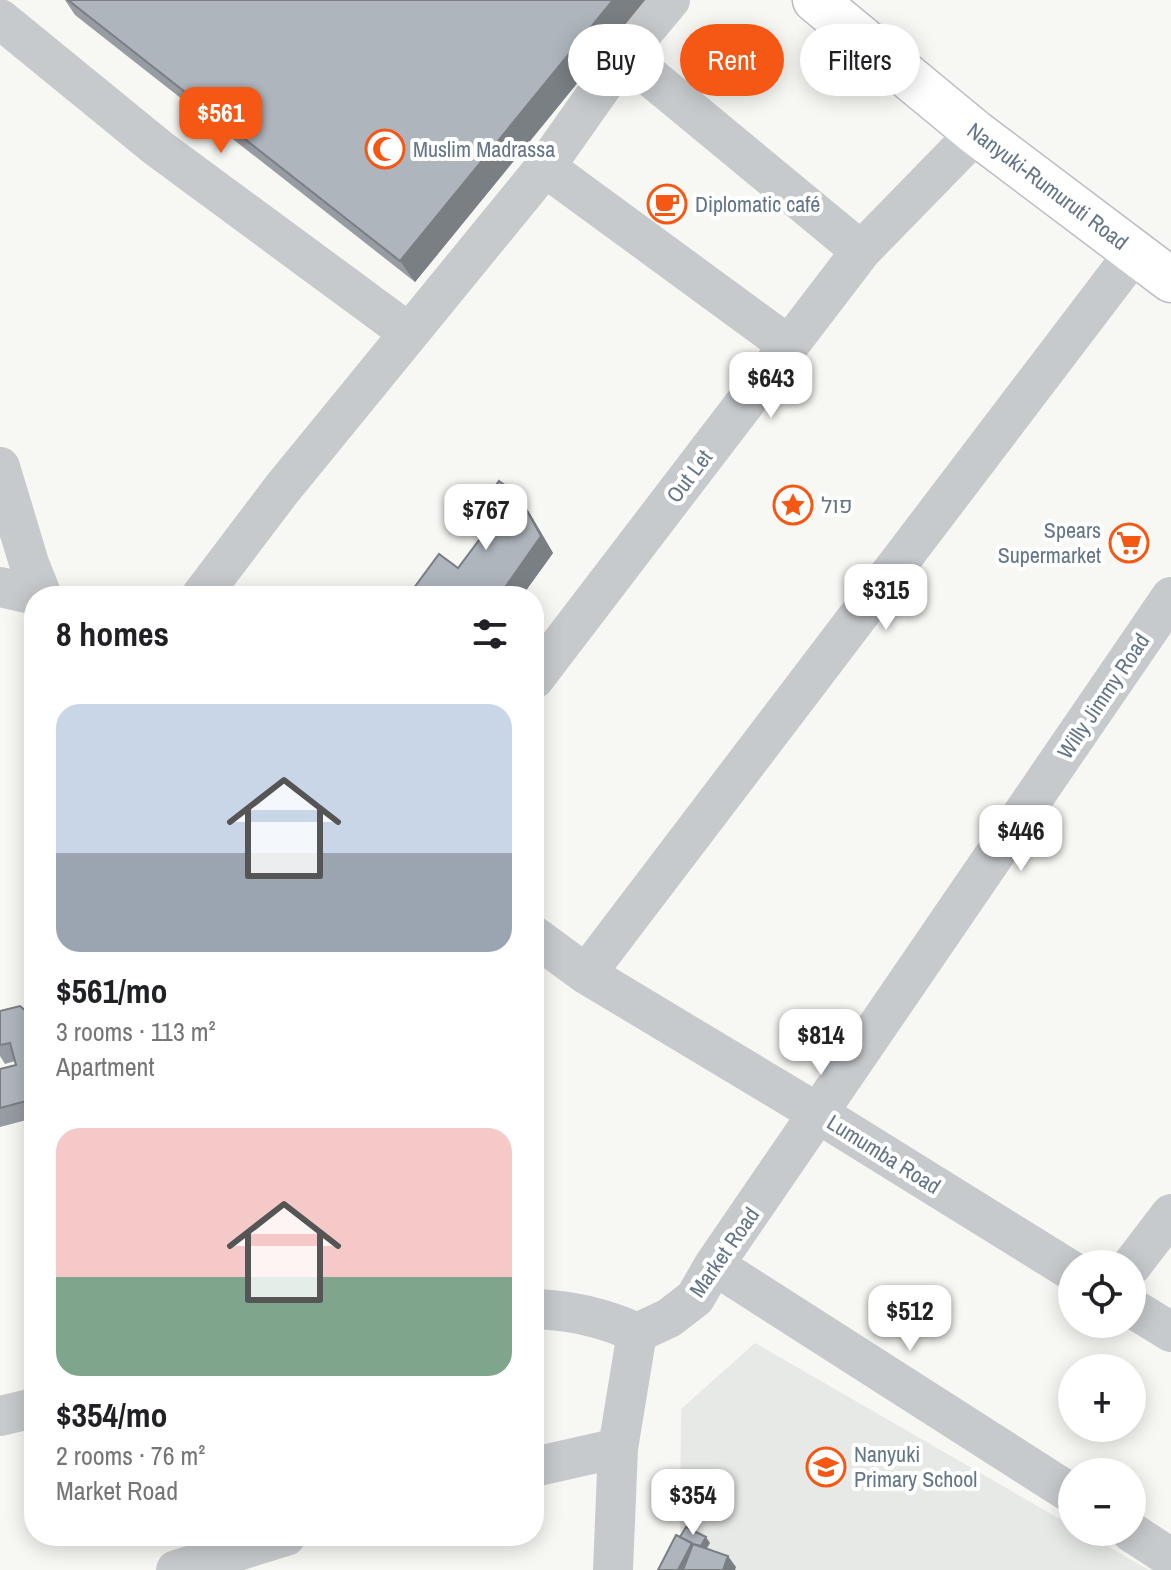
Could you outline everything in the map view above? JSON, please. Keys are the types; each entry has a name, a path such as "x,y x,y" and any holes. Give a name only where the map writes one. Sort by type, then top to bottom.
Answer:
{"main road":[{"name":"Nanyuki-Rumuruti Road","path":"815,0 976,133 1171,280"}],"street":[{"path":"650,24 670,0"},
{"path":"0,19 158,148 409,333"},
{"path":"664,88 861,251"},
{"path":"209,586 282,489 545,167 595,96"},
{"name":"Out Let","path":"544,666 861,251 976,133"},
{"path":"545,167 788,345"},
{"path":"586,974 1135,252"},
{"path":"0,467 28,586"},
{"name":"Willy Jimmy Road","path":"819,1114 1171,597"},
{"name":"Lumumba Road","path":"544,943 586,974 1058,1262"},
{"name":"Market Road","path":"637,1333 669,1318 695,1298 714,1265 819,1114"},
{"path":"1143,1250 1171,1214"},
{"path":"714,1265 1058,1485"},
{"path":"544,1310 578,1312 610,1320 637,1333 618,1448 613,1570"},
{"path":"1146,1317 1171,1332"},
{"path":"0,1416 24,1410"},
{"path":"544,1465 618,1448"},
{"path":"1146,1542 1171,1558"},
{"path":"176,1570 254,1546"}],"shaded area":[{"name":"Nanyuki Primary School","path":"755,1343 1058,1518 1058,1546 1107,1546 1149,1570 680,1570 681,1409"}],"building":[{"name":"Muslim Madrassa","path":"68,0 613,0 593,24 568,24 568,55 400,261"},
{"path":"499,481 518,495 541,536 506,586 415,586 439,554 458,568 491,524 476,513"},
{"path":"20,1006 24,1009 24,1102 0,1108 0,1069 16,1065 10,1043 0,1045 0,1011"},
{"path":"686,1527 706,1537 701,1546 680,1537"},
{"path":"676,1535 692,1543 678,1570 658,1570"},
{"path":"693,1544 728,1556 723,1570 683,1570"}],"place":[{"name":"Muslim Madrassa","path":"385,149"},
{"name":"Diplomatic café","path":"667,204"},
{"name":"פול","path":"793,505"},
{"name":"Spears Supermarket","path":"1129,543"},
{"name":"Nanyuki Primary School","path":"826,1467"}]}
